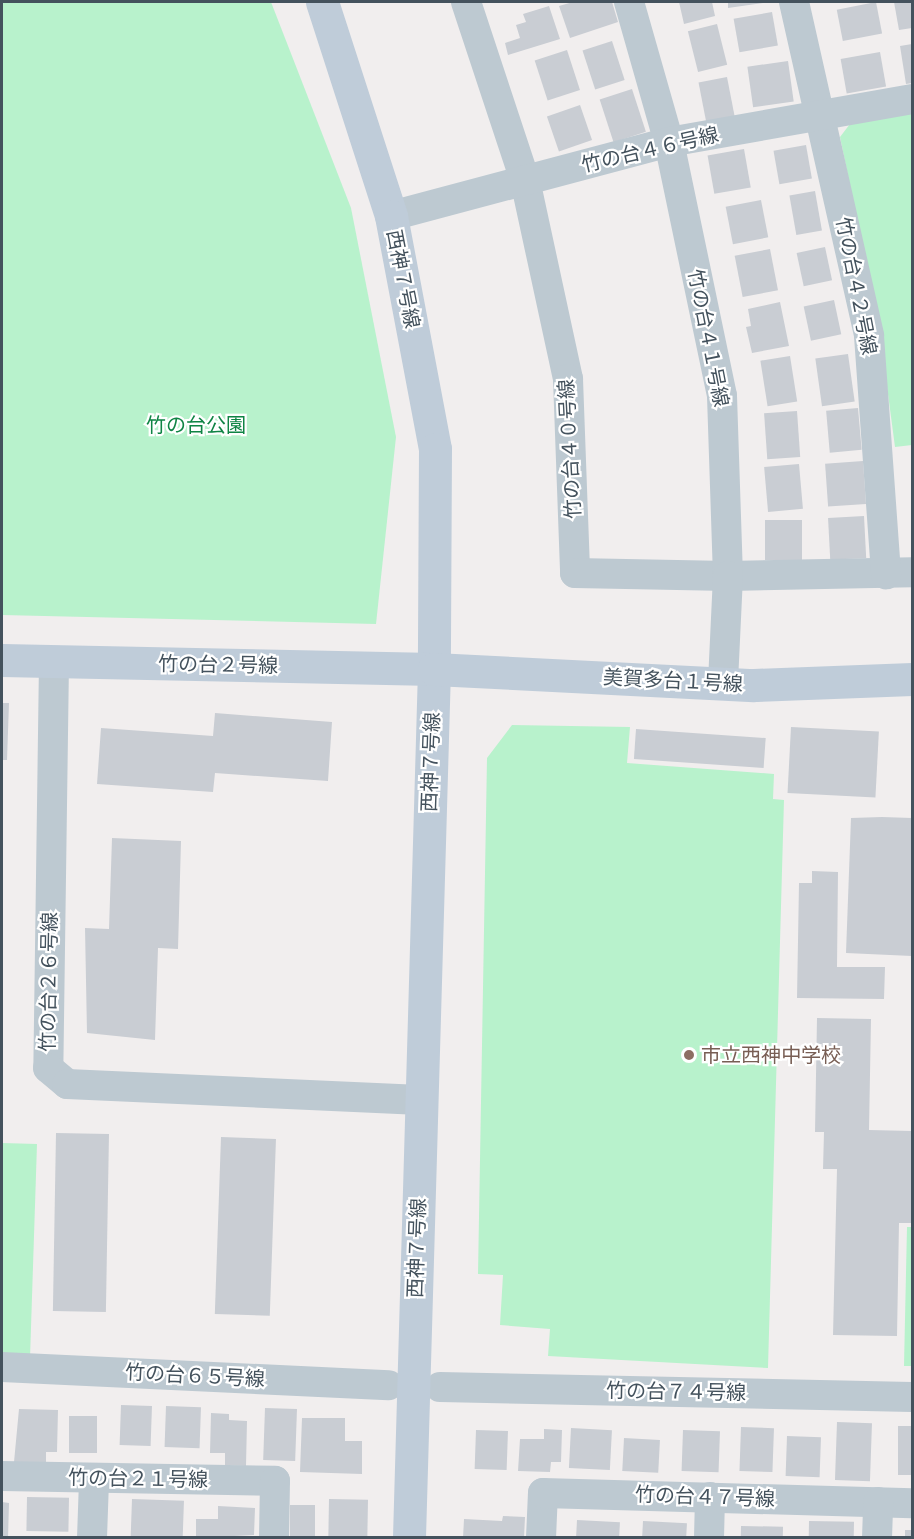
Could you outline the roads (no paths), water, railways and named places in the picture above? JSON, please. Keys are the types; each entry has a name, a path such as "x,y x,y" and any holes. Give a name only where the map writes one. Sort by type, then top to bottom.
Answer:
{"street":[{"name":"西神７号線","path":"322,2 391,216 435,449 434,669 409,1538"},
{"name":"竹の台４０号線","path":"466,2 525,180 568,379 575,573 728,576 899,573"},
{"name":"竹の台４１号線","path":"629,2 669,142 722,396 728,576 723,683"},
{"name":"竹の台４２号線","path":"794,2 869,336 899,573"},
{"name":"竹の台４６号線","path":"391,216 669,142 912,99"},
{"name":"竹の台２号線","path":"2,660 434,669"},
{"name":"竹の台２６号線","path":"54,662 48,1068 67,1083 421,1100"},
{"name":"美賀多台１号線","path":"434,669 723,683 912,678"},
{"name":"竹の台６５号線","path":"2,1367 389,1386"},
{"name":"竹の台７４号線","path":"440,1387 912,1397"},
{"name":"竹の台２１号線","path":"2,1476 94,1480 275,1481 274,1538"},
{"path":"92,1538 94,1480"},
{"name":"竹の台４７号線","path":"541,1538 543,1493 912,1503"},
{"path":"709,1538 710,1497"},
{"path":"877,1538 878,1502"}],"place":[{"name":"市立西神中学校","path":"689,1055"}],"park label":[{"name":"竹の台公園","path":"196,425"}]}
